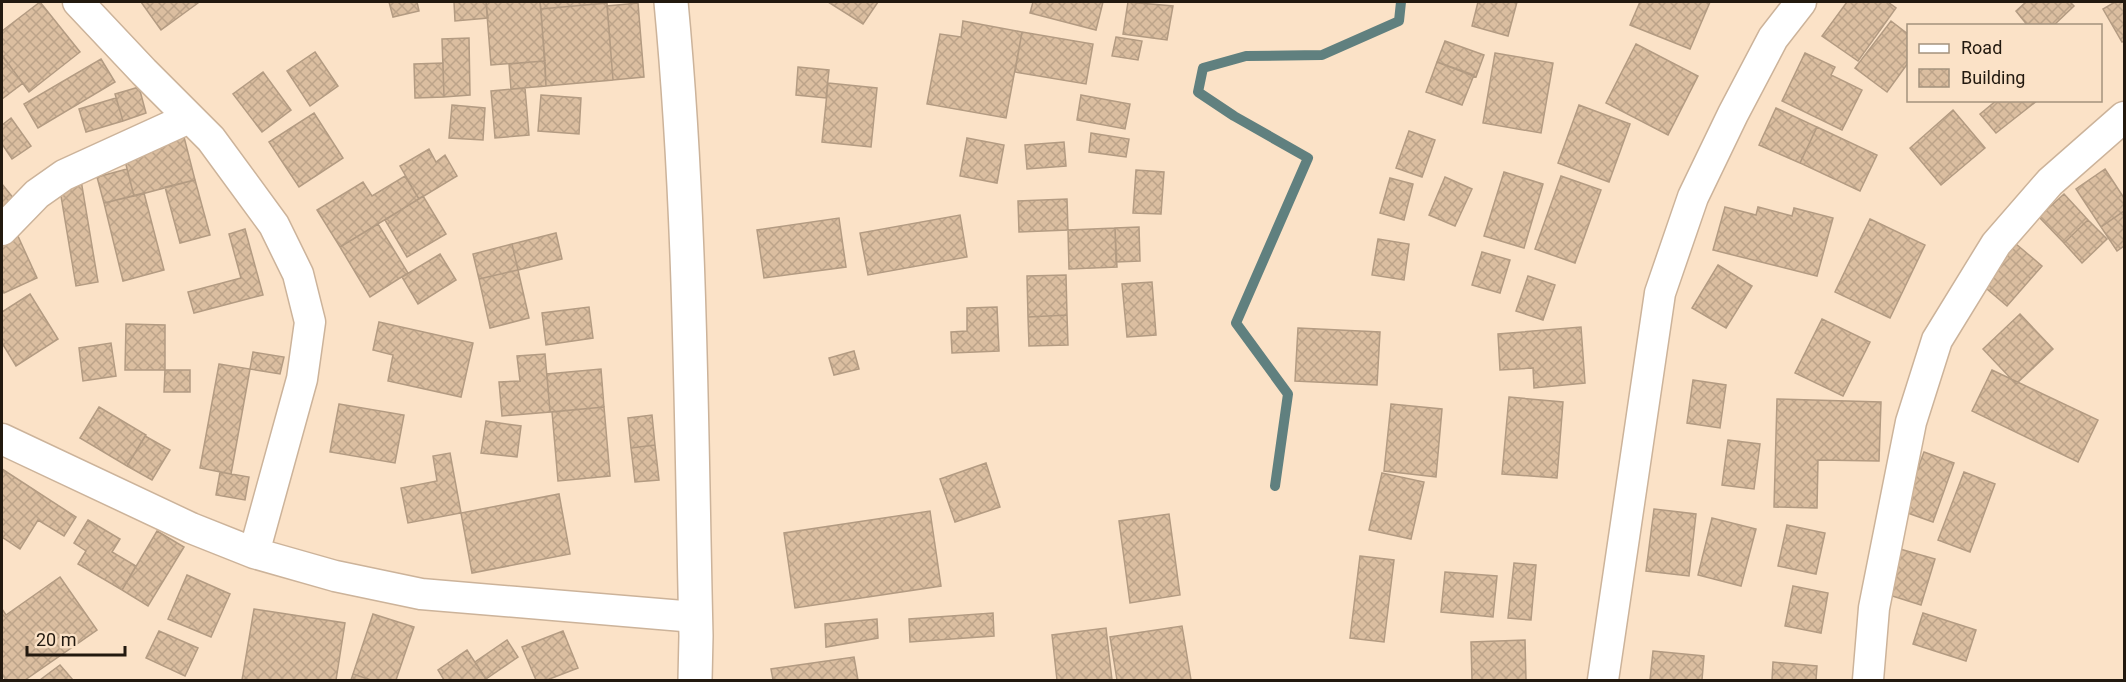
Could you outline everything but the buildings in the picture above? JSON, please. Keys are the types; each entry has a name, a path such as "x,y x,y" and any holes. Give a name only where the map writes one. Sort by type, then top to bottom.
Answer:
{"street":[{"path":"78,2 211,139 274,225 298,274 310,322 302,379 254,553"},
{"path":"671,2 681,104 685,182 695,681"},
{"path":"1602,681 1660,293 1693,198 1733,114 1773,38 1801,2"},
{"path":"1868,681 1874,608 1906,446 1911,422 1937,340 1995,244 2050,182 2124,117"},
{"path":"2,230 37,194 64,175 189,118"},
{"path":"2,439 191,528 254,553 335,576 421,594 695,617"}],"waterway":[{"path":"1275,486 1288,394 1236,323 1308,158 1234,116 1198,92 1203,68 1246,56 1322,55 1399,21 1401,2"}]}
